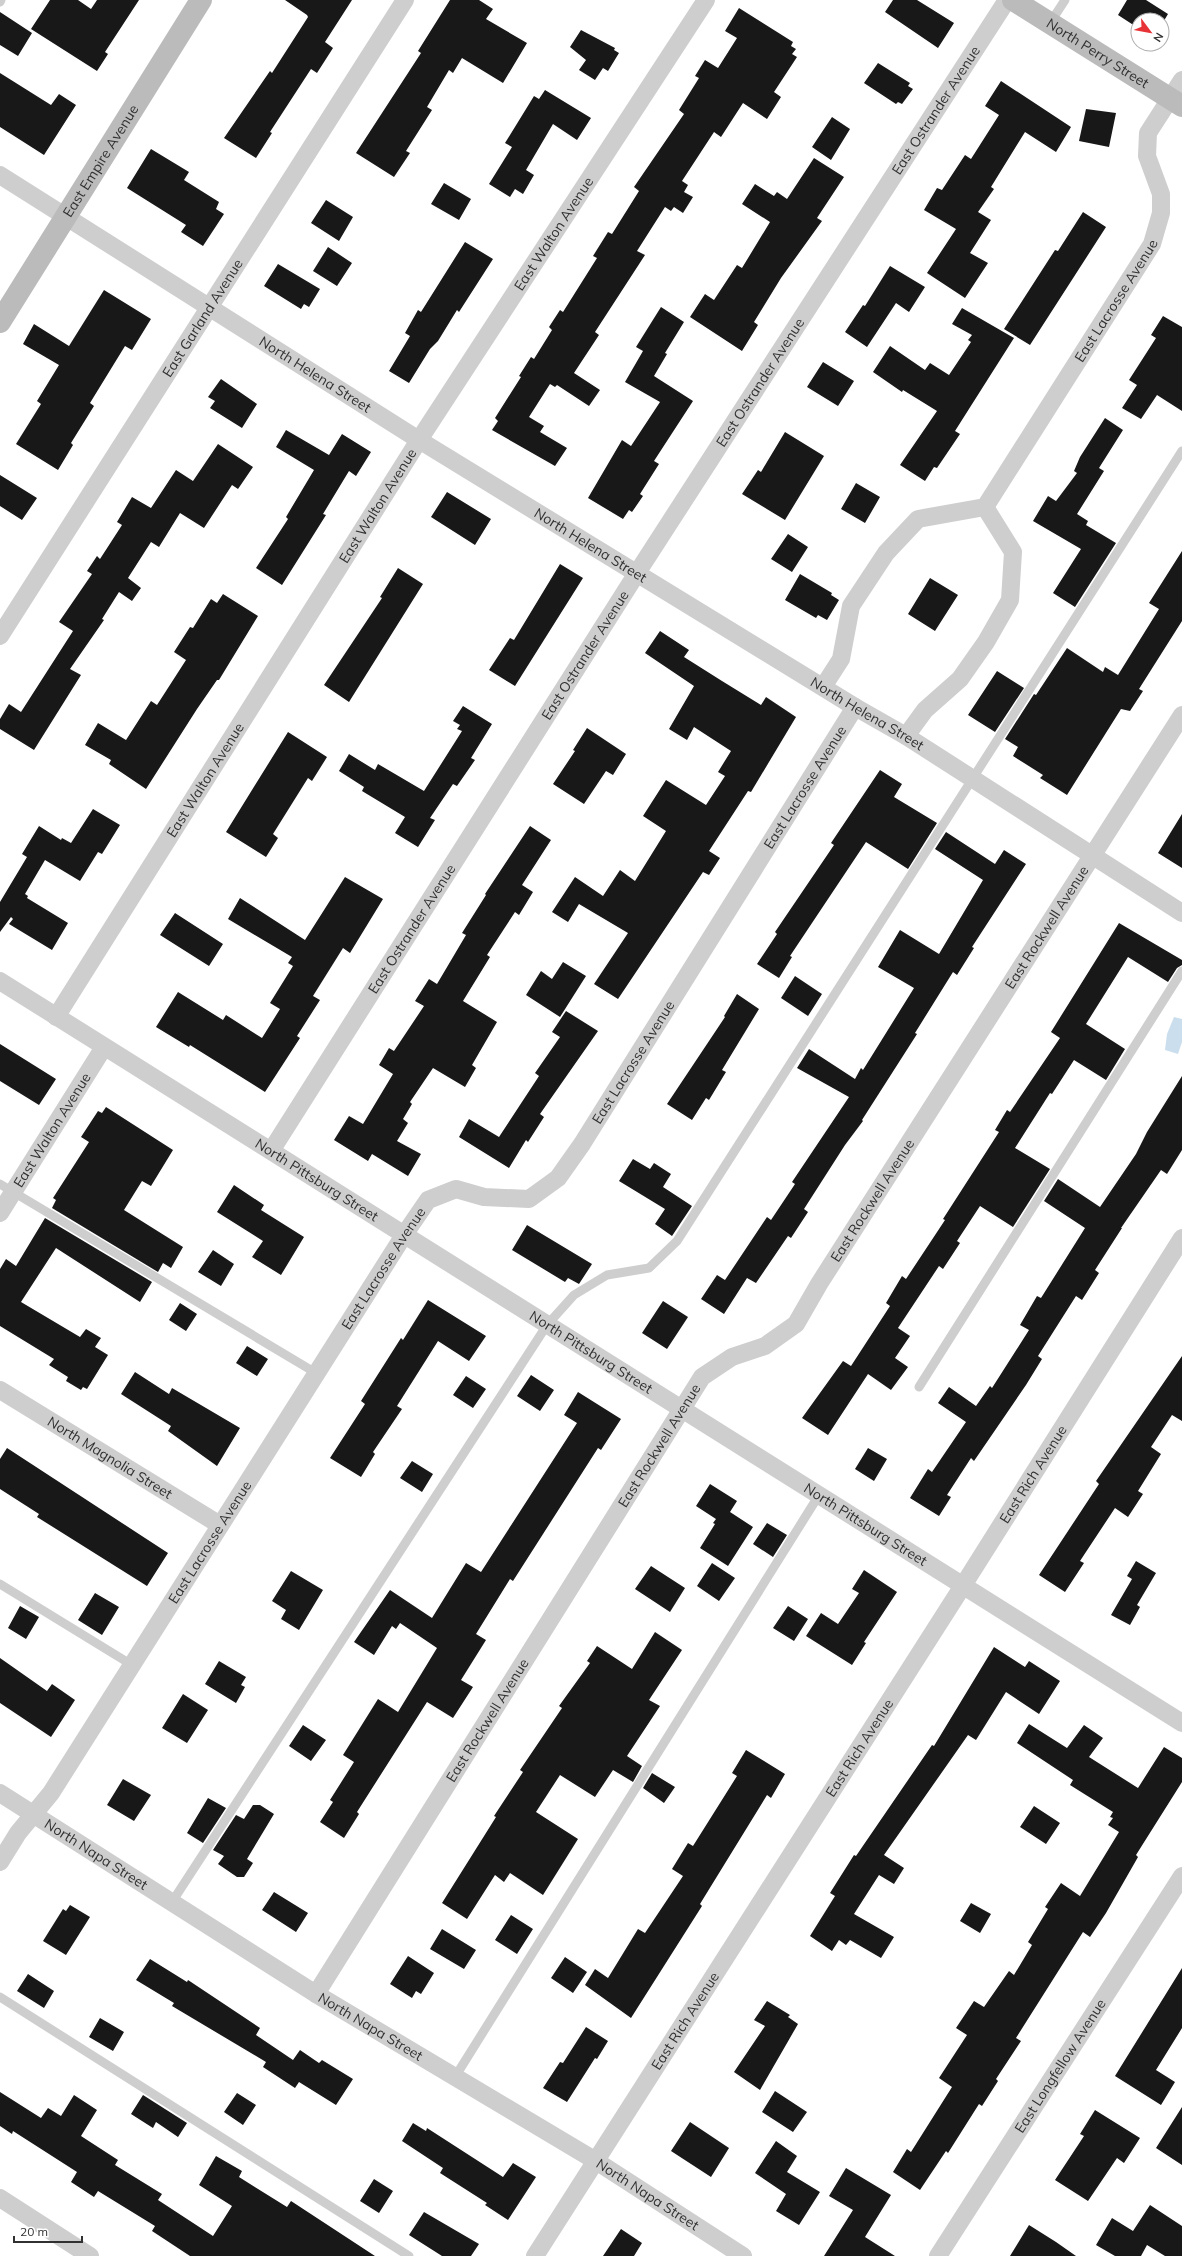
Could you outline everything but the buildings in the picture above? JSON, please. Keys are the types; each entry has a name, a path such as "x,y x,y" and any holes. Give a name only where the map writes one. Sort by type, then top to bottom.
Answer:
{"street":[{"name":"East Empire Avenue","path":"0,322 201,0"},
{"name":"East Garland Avenue","path":"0,636 405,0"},
{"name":"East Walton Avenue","path":"56,1017 419,440 706,0"},
{"name":"East Ostrander Avenue","path":"271,1151 637,573 1007,0"},
{"name":"North Perry Street","path":"1013,0 1176,102"},
{"name":"East Lacrosse Avenue","path":"985,507 1152,244 1161,213 1161,194 1147,156 1148,133 1176,102 1182,80"},
{"name":"North Helena Street","path":"0,175 419,440 855,707 906,736 1182,913"},
{"path":"823,687 841,659 851,606 886,553 918,519 985,507 1013,552 1010,600 986,642 960,679 925,710 906,736"},
{"name":"East Lacrosse Avenue","path":"0,1862 18,1833 51,1793 404,1234 428,1200 456,1189 484,1197 529,1199 558,1178 582,1144 855,707"},
{"name":"East Rockwell Avenue","path":"316,1994 702,1377 732,1357 765,1346 796,1324 823,1278 1182,715"},
{"name":"North Pittsburg Street","path":"0,981 404,1234 681,1410 964,1584 1182,1723"},
{"name":"East Walton Avenue","path":"0,1213 6,1188 104,1047"},
{"name":"East Rich Avenue","path":"535,2256 964,1584 1182,1238"},
{"name":"North Magnolia Street","path":"0,1390 220,1525"},
{"name":"North Napa Street","path":"0,1793 316,1994 596,2161 744,2256"},
{"name":"East Longfellow Avenue","path":"938,2256 1182,1876"},
{"path":"0,2198 90,2256"}],"lane":[{"path":"1050,23 1064,0"},
{"path":"172,1902 547,1325 574,1295 607,1276 649,1268 677,1241 1182,451"},
{"path":"920,1387 1182,971"},
{"path":"6,1188 316,1373"},
{"path":"455,2077 819,1495"},
{"path":"0,1584 132,1665"},
{"path":"0,1997 409,2256"}],"water":[{"path":"1174,1017 1182,1019 1182,1042 1178,1054 1165,1050 1167,1034"}]}
